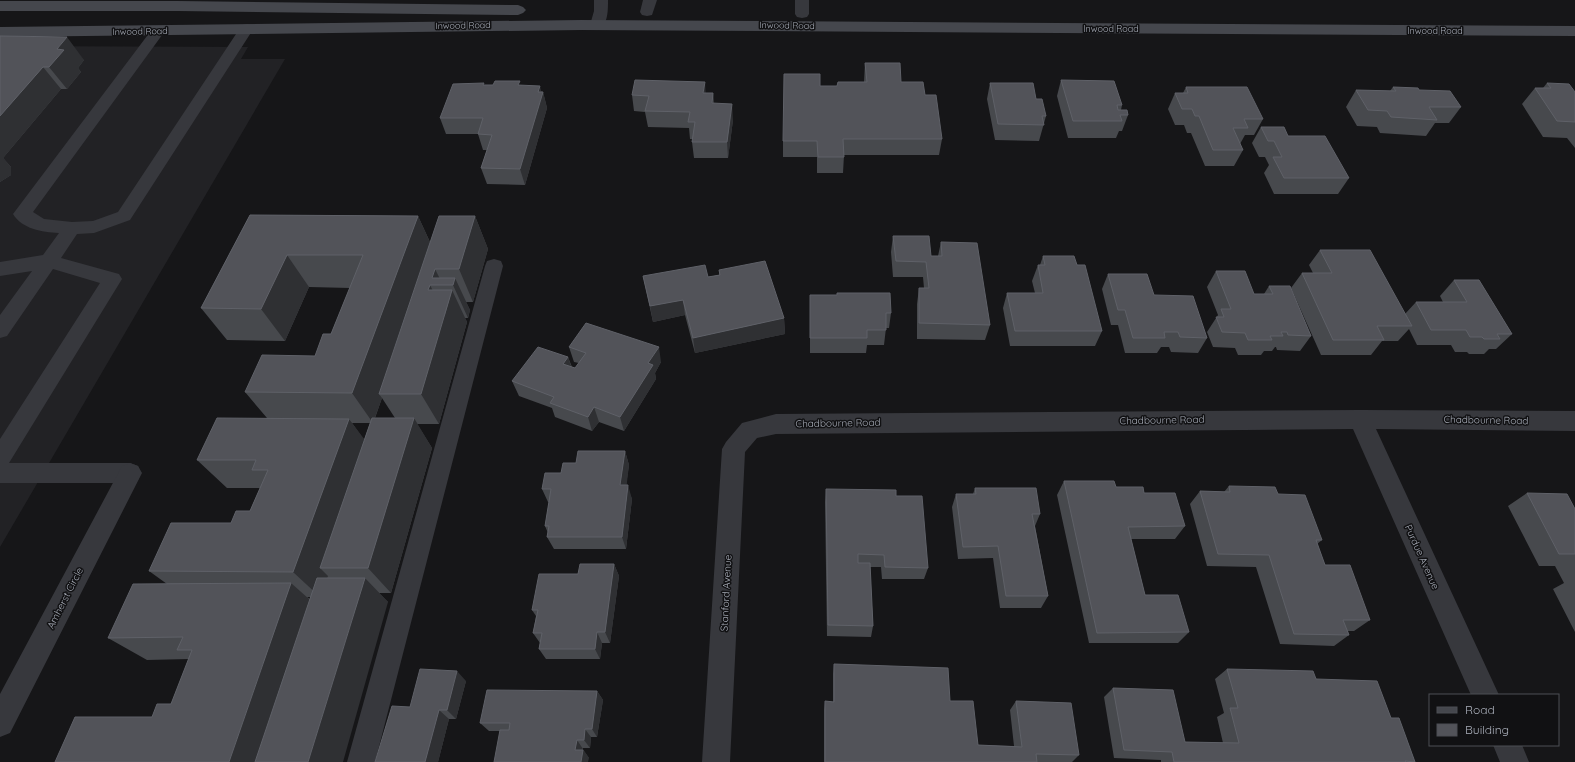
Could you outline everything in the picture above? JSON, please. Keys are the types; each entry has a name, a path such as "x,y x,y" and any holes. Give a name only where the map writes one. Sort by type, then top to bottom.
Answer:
{"main road":[{"name":"Inwood Road","path":"0,6 58,3 371,4 529,10"},
{"path":"247,28 264,4"},
{"name":"Inwood Road","path":"0,32 158,31 247,28 600,12 648,6 802,7 1336,18 1575,18"},
{"name":"Inwood Road","path":"569,11 1575,31"}],"street":[{"name":"Chadbourne Road","path":"750,430 776,424 1360,419 1575,421"},
{"name":"Purdue Avenue","path":"1360,419 1485,694"},
{"name":"Stanford Avenue","path":"716,762 734,449 750,430"},
{"name":"Amherst Circle","path":"0,723 130,473"},
{"path":"1507,746 1515,762"}],"lane":[{"path":"158,31 22,214 40,225 72,228 94,227 124,216 247,28"},
{"path":"0,330 72,228"},
{"path":"0,268 48,261 112,279 0,458"},
{"path":"361,762 494,266"},
{"path":"0,472 130,473"}],"shaded area":[{"path":"0,46 248,47 241,59 285,59 0,547"}],"building":[{"path":"0,36 67,37 57,49 64,50 49,67 43,67 0,116"},
{"path":"865,63 900,63 901,82 923,82 925,95 936,95 942,139 843,139 844,157 818,157 817,141 783,141 784,74 820,74 820,86 837,86 838,82 867,82"},
{"path":"635,80 705,82 703,93 713,93 712,103 732,104 727,142 692,142 695,122 688,122 690,112 645,111 649,96 632,95"},
{"path":"1061,80 1114,81 1122,105 1117,105 1118,110 1127,110 1128,115 1120,115 1122,121 1073,121"},
{"path":"495,81 520,81 518,85 540,86 538,92 543,92 520,169 481,168 492,135 478,134 483,118 440,118 453,84 484,83 483,85 493,85"},
{"path":"990,83 1033,83 1036,99 1042,99 1046,116 1042,116 1044,125 998,124"},
{"path":"1547,83 1569,84 1575,92 1575,122 1557,121 1535,88 1551,88"},
{"path":"1186,87 1247,87 1263,119 1244,119 1248,128 1233,128 1243,150 1213,150 1199,116 1195,116 1192,109 1182,109 1175,93 1188,93"},
{"path":"1393,87 1450,91 1461,107 1429,107 1437,120 1391,117 1387,111 1368,110 1356,90 1396,91"},
{"path":"1261,127 1284,127 1288,136 1325,136 1349,178 1284,178 1273,157 1282,157 1274,141 1268,141"},
{"path":"250,215 418,216 352,393 245,392 262,355 315,356 323,334 331,334 363,255 287,255 261,309 201,308"},
{"path":"439,216 475,216 459,269 435,269 432,278 455,278 453,285 430,285 428,290 452,290 421,394 379,394"},
{"path":"893,236 929,236 931,256 942,256 941,242 977,243 990,325 919,323 919,288 929,288 926,262 896,261"},
{"path":"1320,250 1370,250 1412,326 1377,326 1384,340 1333,340 1302,273 1332,273"},
{"path":"1043,256 1074,256 1077,265 1085,265 1102,331 1015,331 1007,293 1043,293 1038,265 1045,265"},
{"path":"765,261 784,318 693,338 683,300 650,306 643,276 705,265 708,277 720,275 719,270"},
{"path":"1216,271 1245,271 1254,294 1273,294 1269,286 1290,286 1311,336 1288,335 1287,332 1281,332 1283,336 1270,336 1272,340 1248,340 1245,333 1222,332 1216,317 1224,317 1221,309 1231,309"},
{"path":"1108,274 1147,274 1154,295 1193,296 1207,338 1180,337 1178,332 1164,332 1165,338 1133,338 1125,310 1118,310"},
{"path":"1454,280 1479,280 1512,334 1497,334 1500,339 1484,339 1482,337 1470,337 1466,330 1431,330 1416,302 1467,302"},
{"path":"837,293 890,293 891,313 886,313 886,330 867,330 867,338 810,338 810,295 837,295"},
{"path":"586,323 659,347 648,363 653,365 620,417 594,407 588,417 550,403 554,397 512,381 538,347 568,357 563,364 575,368 586,353 569,347"},
{"path":"217,418 349,419 293,572 149,571 171,523 231,523 236,511 250,511 268,470 252,470 256,460 197,460"},
{"path":"372,418 414,418 368,568 320,568"},
{"path":"578,451 625,451 620,485 628,485 622,537 547,537 549,526 545,526 551,489 542,489 545,473 561,473 563,463 576,463"},
{"path":"1064,481 1114,481 1116,487 1143,487 1144,493 1175,493 1185,526 1128,527 1145,595 1178,595 1189,632 1097,633"},
{"path":"1229,486 1275,487 1278,494 1305,495 1322,540 1316,540 1325,565 1350,565 1370,620 1343,620 1349,635 1294,634 1269,555 1218,554 1200,491 1230,492"},
{"path":"975,488 1036,488 1040,514 1032,514 1048,596 1006,596 998,546 963,547 956,494 976,494"},
{"path":"826,489 896,490 896,496 922,496 928,568 885,567 884,555 858,554 858,563 870,563 873,626 828,625"},
{"path":"1527,493 1567,494 1575,509 1575,554 1559,554"},
{"path":"580,564 614,564 605,632 597,632 595,649 539,649 542,633 533,633 538,610 532,610 539,574 578,574"},
{"path":"317,578 365,578 308,762 255,762"},
{"path":"291,583 229,762 55,762 75,717 152,717 157,704 171,704 192,650 177,650 183,637 108,638 133,584"},
{"path":"834,664 948,668 950,701 973,701 978,745 1022,747 1016,701 1071,703 1079,755 1036,754 1037,762 825,762 825,701 834,702"},
{"path":"420,669 457,671 447,710 439,710 425,762 375,762 392,706 410,707"},
{"path":"1227,669 1313,671 1316,679 1377,681 1391,718 1399,718 1415,762 1174,762 1172,752 1124,750 1113,688 1173,690 1185,742 1239,743 1230,708 1238,708"},
{"path":"487,690 597,691 592,729 585,729 584,740 577,740 575,750 583,750 581,762 494,762 500,730 509,730 510,723 480,723"}]}
